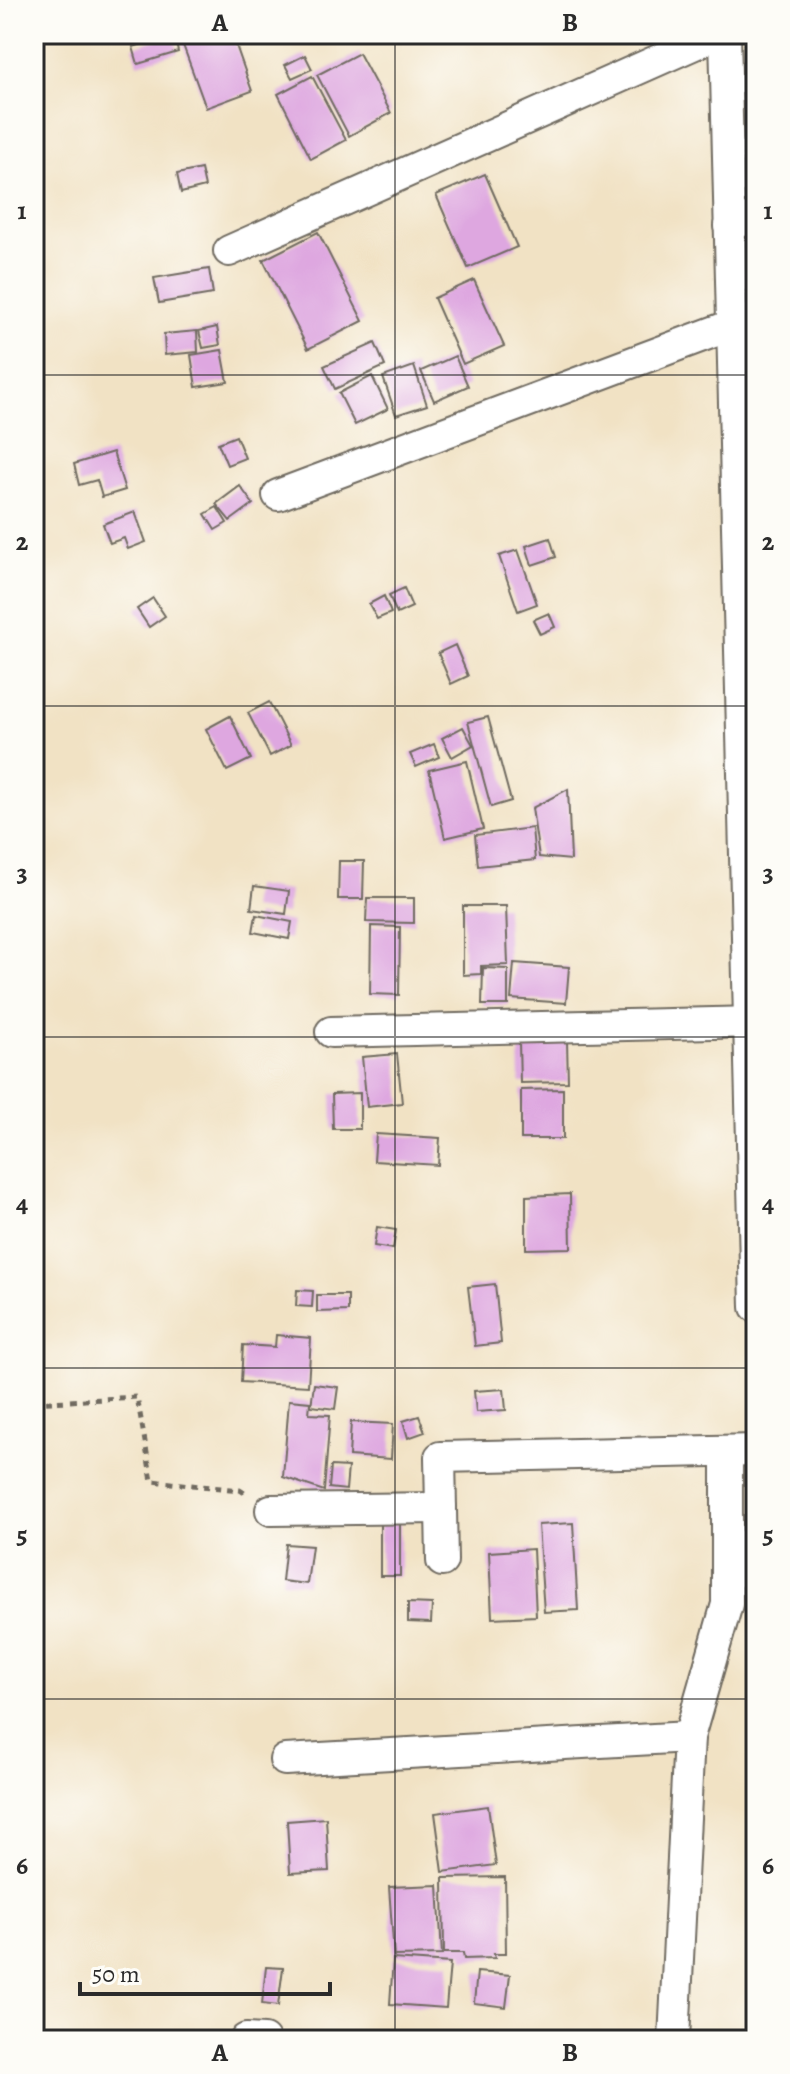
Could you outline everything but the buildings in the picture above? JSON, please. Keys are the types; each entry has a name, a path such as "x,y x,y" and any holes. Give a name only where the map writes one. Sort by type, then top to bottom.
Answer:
{"street":[{"path":"229,251 684,41 717,34"},
{"path":"725,34 743,221 732,325 746,474 756,1307"},
{"path":"278,495 732,325"},
{"path":"331,1032 752,1023"},
{"path":"442,1561 440,1457 742,1451 727,1604 689,1737 674,2040"},
{"path":"271,1510 441,1508"},
{"path":"285,1760 689,1737"},
{"path":"246,2039 264,2040"}],"path":[{"path":"34,1403 137,1397 152,1481 240,1490 271,1510"}]}
